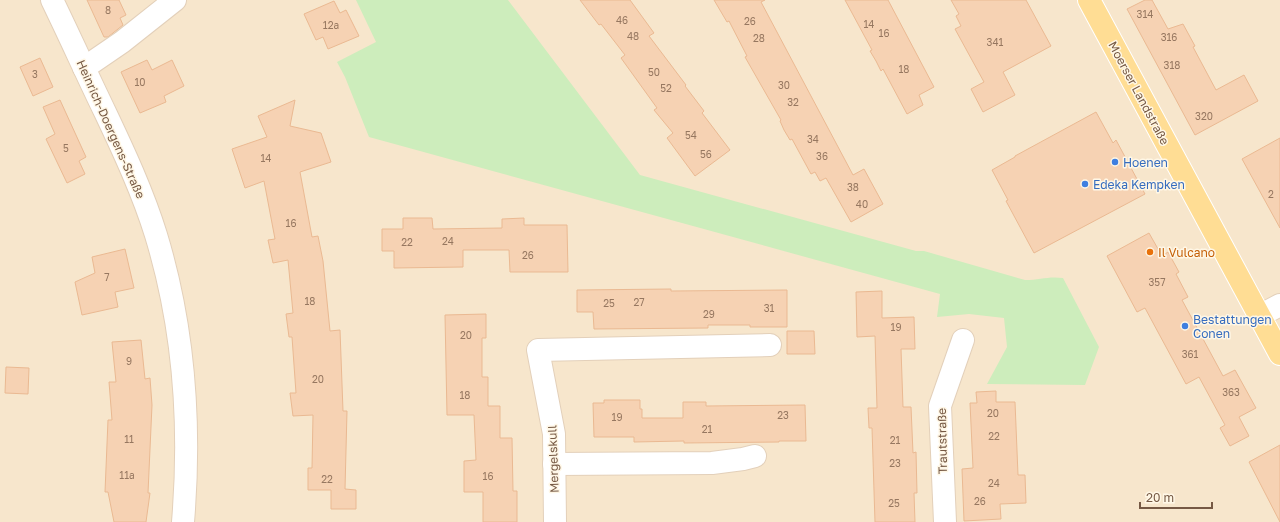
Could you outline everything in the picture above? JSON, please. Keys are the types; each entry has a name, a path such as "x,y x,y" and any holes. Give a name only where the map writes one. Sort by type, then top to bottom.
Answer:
{"main road":[{"name":"Moerser Landstraße","path":"1089,0 1280,354"}],"street":[{"name":"Heinrich-Doergens-Straße","path":"52,0 130,164 156,235 172,298 183,368 186,436 183,522"},
{"path":"84,68 122,42 175,0"},
{"path":"1259,316 1280,305"},
{"name":"Trautstraße","path":"945,522 940,406 962,340"},
{"name":"Mergelskull","path":"554,522 554,434 538,350 770,345"},
{"path":"554,464 712,464 743,460 754,456"}],"shaded area":[{"path":"0,0 1280,0 1280,522 0,522"}],"green space":[{"path":"356,0 508,0 640,175 916,251 924,251 1025,280 1053,277 1063,278 1099,347 1085,385 987,384 1007,347 1004,318 969,314 937,317 940,294 369,137 345,77 337,62 376,42"}],"building":[{"path":"87,0 119,0 126,15 120,18 123,25 108,37 104,37"},
{"path":"580,0 630,0 654,33 649,36 686,85 685,86 704,111 702,113 730,150 695,176 667,138 673,133 654,110 657,108 621,58 625,55"},
{"path":"714,0 765,0 761,2 853,175 864,169 883,204 851,222 826,178 820,181 815,172 811,174 792,139 790,140 784,130 780,121 781,120 745,57 747,56 729,21 727,22"},
{"path":"845,0 888,0 934,87 919,95 923,105 907,114 883,69 881,71 870,51 872,50"},
{"path":"951,0 1026,0 1051,46 1003,72 1015,95 983,112 971,89 984,82 955,29 961,26 956,16 959,14"},
{"path":"1145,0 1152,0 1168,29 1183,24 1195,46 1193,47 1216,90 1244,75 1258,101 1195,135 1127,9"},
{"path":"334,1 340,13 346,10 359,36 328,49 323,37 316,40 304,14"},
{"path":"40,58 53,87 33,96 20,67"},
{"path":"147,60 152,70 172,60 184,86 164,96 166,102 140,113 121,72"},
{"path":"60,100 86,157 79,161 85,174 67,183 46,139 55,134 43,107"},
{"path":"295,100 290,126 321,133 331,162 300,172 312,237 318,236 323,261 330,331 340,330 343,411 347,411 345,489 356,490 356,509 331,509 331,490 308,490 308,468 312,468 313,415 293,416 290,393 296,393 292,337 289,337 286,314 293,313 288,260 273,263 268,240 275,239 264,181 245,188 232,149 267,137 258,116"},
{"name":"Edeka Kempken","path":"1096,112 1113,143 1116,140 1145,194 1034,253 1006,201 1008,200 992,170"},
{"path":"1280,138 1280,228 1242,159"},
{"path":"403,218 432,218 433,229 502,228 502,219 524,218 524,225 567,225 568,272 510,272 509,250 463,250 463,267 394,268 394,251 382,251 382,229 403,229"},
{"path":"1149,233 1162,256 1168,252 1179,272 1176,274 1188,297 1182,300 1223,376 1235,370 1256,408 1239,417 1249,436 1230,446 1220,428 1225,425 1199,377 1186,384 1145,308 1137,312 1107,256"},
{"path":"125,249 134,288 115,292 118,307 82,315 75,282 95,273 92,257"},
{"path":"671,289 671,291 787,290 787,327 708,325 708,328 594,329 593,312 577,312 577,290"},
{"path":"882,291 882,318 914,317 915,349 901,349 903,407 911,407 913,453 916,452 917,493 914,493 915,522 875,522 872,428 869,428 868,408 877,408 875,336 857,337 856,292"},
{"path":"486,314 486,338 482,338 482,377 488,377 488,406 500,406 500,438 512,438 513,491 517,491 517,522 483,522 483,492 464,492 464,461 476,460 474,415 447,415 445,315"},
{"path":"787,331 814,331 815,354 787,354"},
{"path":"141,340 145,379 150,378 152,405 148,493 150,493 146,522 114,522 108,492 105,492 108,420 112,420 109,382 116,382 112,342"},
{"path":"6,367 29,368 28,394 5,393"},
{"path":"996,391 996,402 1015,402 1018,475 1025,475 1026,503 1000,504 1001,519 964,521 962,469 973,468 970,403 977,403 976,392"},
{"path":"604,400 640,400 642,418 683,418 683,402 706,402 706,406 805,405 806,441 684,443 684,441 634,442 634,437 594,437 593,403 604,403"},
{"path":"1280,445 1280,522 1249,462"}],"place":[{"name":"Hoenen","path":"1115,162"},
{"name":"Edeka Kempken","path":"1085,184"},
{"name":"Il Vulcano","path":"1150,252"},
{"name":"Bestattungen Conen","path":"1185,326"}]}
